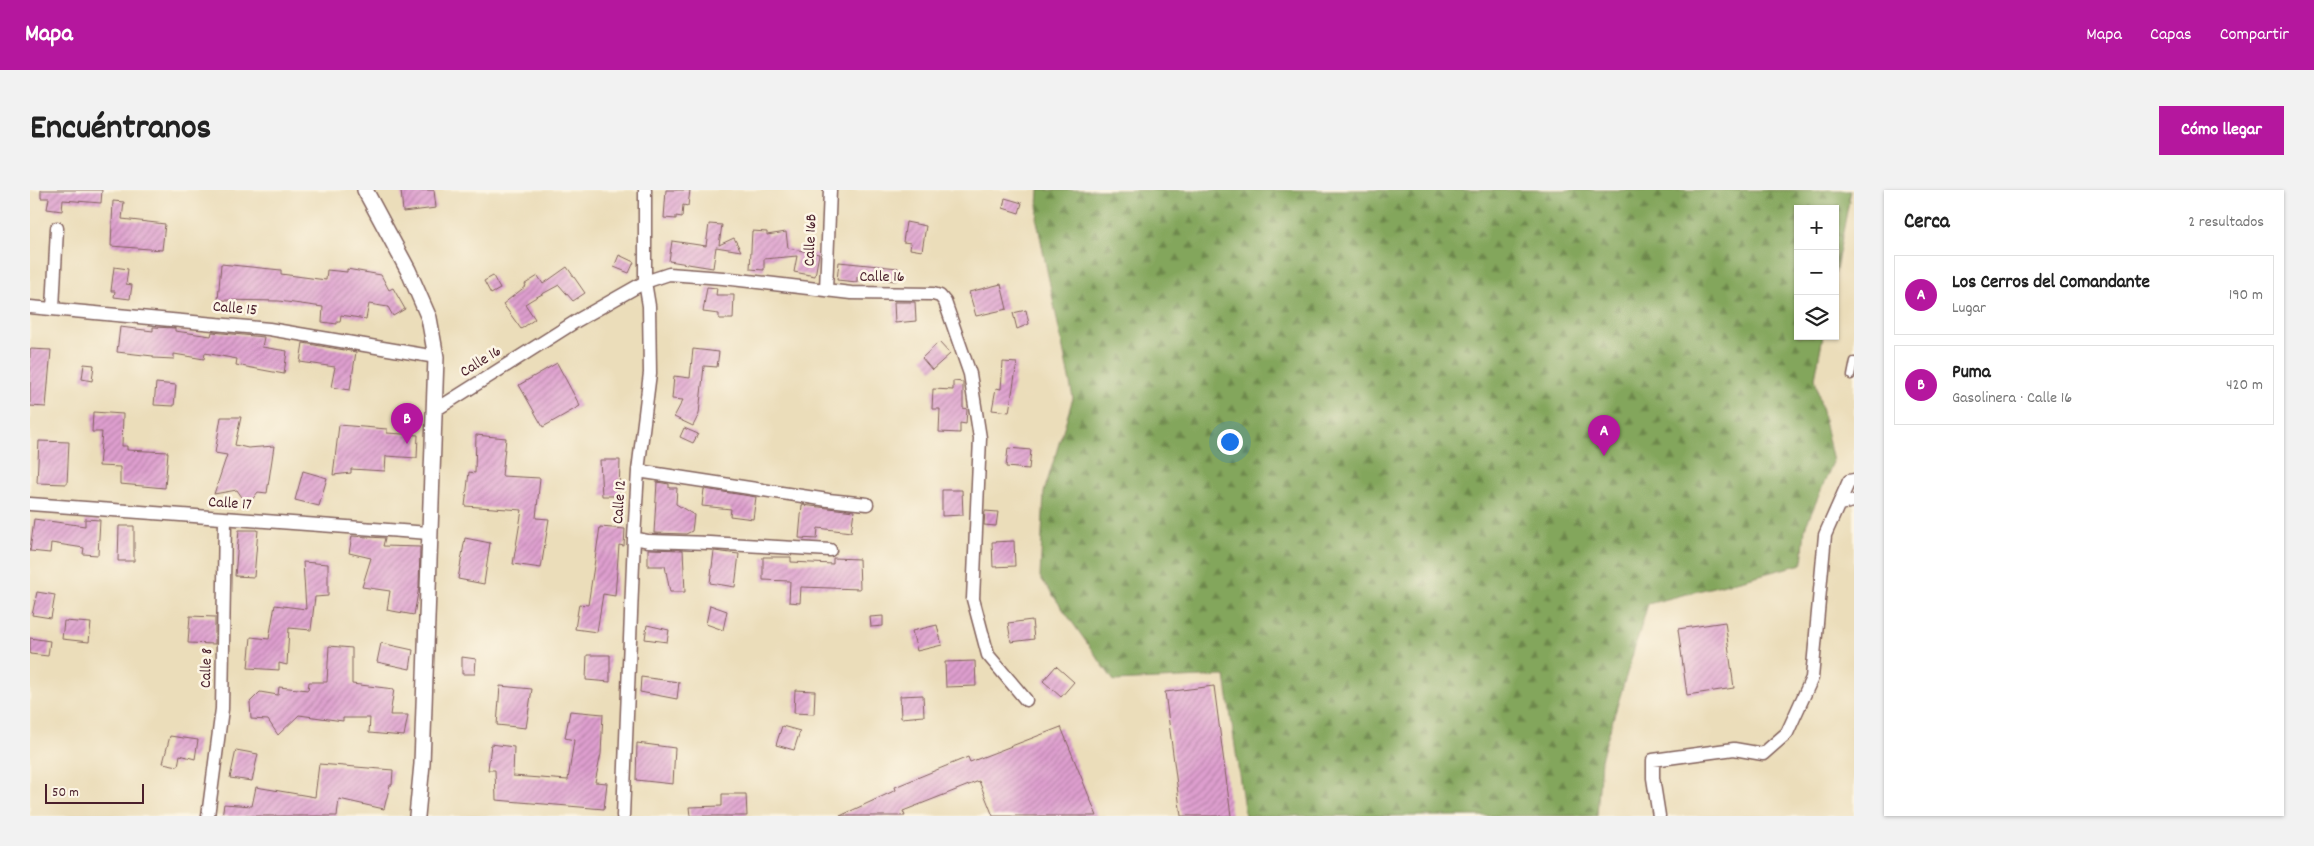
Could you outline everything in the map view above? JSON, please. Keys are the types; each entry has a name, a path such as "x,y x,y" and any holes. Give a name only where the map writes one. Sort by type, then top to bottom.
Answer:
{"street":[{"path":"365,190 408,270 429,318 436,357 422,764 417,816"},
{"name":"Calle 12","path":"623,816 638,471 650,373 649,306 646,282 645,190"},
{"name":"Calle 16B","path":"826,290 830,190"},
{"path":"53,309 57,228"},
{"name":"Calle 16","path":"434,411 578,320 646,282 669,274 851,293 933,294 940,296 945,302 970,374 980,438 973,599 988,655 1026,700"},
{"name":"Calle 15","path":"30,307 269,328 436,357"},
{"path":"638,471 819,499 867,504"},
{"path":"1659,816 1653,778 1653,760 1734,749 1763,754 1787,733 1812,678 1825,535 1851,481"},
{"path":"1839,504 1854,501"},
{"name":"Calle 17","path":"30,504 225,520 429,533"},
{"name":"Calle 8","path":"208,816 222,709 225,520"},
{"path":"634,538 648,542 710,543 830,550"}],"lane":[{"path":"1851,376 1854,361"}],"green space":[{"path":"1039,190 1851,190 1839,253 1839,205 1794,205 1794,340 1822,340 1815,378 1833,462 1805,528 1802,564 1648,604 1601,759 1597,816 1245,816 1225,676 1114,681 1040,577 1044,492 1073,398 1037,221"}],"building":[{"path":"41,190 102,190 101,203 63,200 62,211 47,209 49,198 41,198"},
{"path":"401,190 434,190 436,208 403,212"},
{"path":"666,190 690,190 688,206 683,205 682,217 676,216 676,219 664,218"},
{"path":"1005,198 1022,203 1019,213 1003,208"},
{"path":"113,201 124,202 122,219 165,224 162,250 111,246"},
{"path":"906,222 926,226 922,251 910,249 911,243 903,242"},
{"path":"709,224 722,225 719,245 734,238 741,251 716,247 713,268 669,261 672,241 706,246"},
{"path":"752,231 767,232 767,235 786,232 788,248 819,254 815,276 794,272 797,256 764,259 764,270 750,269"},
{"path":"619,255 634,262 629,273 614,267"},
{"path":"839,262 898,268 896,281 857,277 857,282 837,280"},
{"path":"221,264 281,270 281,274 326,280 327,270 347,272 347,269 381,275 389,290 393,288 405,309 393,316 388,307 369,304 366,319 341,315 340,322 337,322 337,324 322,322 323,307 279,301 218,300"},
{"path":"114,267 128,269 126,284 132,285 130,299 114,297 115,291 111,291"},
{"path":"567,267 585,293 573,301 559,285 533,299 525,304 535,319 521,329 503,304 526,286 525,284 538,276 543,284"},
{"path":"493,276 500,289 491,294 484,281"},
{"path":"1001,284 1007,309 976,316 969,292"},
{"path":"707,287 717,288 716,295 734,295 733,319 719,319 719,314 703,312"},
{"path":"894,302 915,302 916,321 895,323"},
{"path":"1026,310 1029,324 1017,329 1013,313"},
{"path":"120,327 153,331 153,327 175,328 175,331 211,336 212,332 264,337 262,347 287,351 284,374 236,365 237,359 205,353 204,359 174,354 174,359 153,358 153,356 117,352"},
{"path":"939,342 950,354 932,370 922,358"},
{"path":"303,343 356,352 350,390 331,387 335,367 300,362"},
{"path":"30,349 51,350 46,407 30,406"},
{"path":"693,349 719,352 717,367 704,366 699,414 693,426 674,417 683,400 672,399 674,376 690,378"},
{"path":"1003,362 1017,363 1009,412 992,410 996,388 1001,389"},
{"path":"557,363 580,406 543,427 519,385"},
{"path":"84,364 94,365 92,381 82,379"},
{"path":"953,381 963,382 963,408 967,409 966,424 960,423 960,433 939,432 940,409 932,409 933,389 953,390"},
{"path":"156,383 176,385 174,406 154,405"},
{"path":"93,412 123,414 122,446 127,446 127,450 168,452 165,488 120,484 120,467 99,466 102,432 92,432"},
{"path":"221,417 241,417 235,445 248,448 274,446 267,493 258,492 251,501 244,500 237,490 214,494 227,455 215,453"},
{"path":"339,425 387,429 387,433 418,435 417,458 386,456 385,471 351,469 351,473 333,475"},
{"path":"684,428 698,434 693,443 680,437"},
{"path":"476,435 506,438 502,476 540,478 536,518 549,519 541,568 513,564 522,510 465,506 469,472 475,473"},
{"path":"39,441 69,442 67,484 37,483"},
{"path":"1008,448 1031,450 1029,469 1006,467"},
{"path":"600,460 620,460 619,496 602,496"},
{"path":"303,471 327,478 319,506 295,500"},
{"path":"657,482 669,484 669,488 677,488 676,504 694,515 692,531 686,534 654,533"},
{"path":"704,489 756,497 753,519 730,516 731,509 702,506"},
{"path":"942,490 962,490 963,515 942,516"},
{"path":"802,505 854,511 851,532 818,528 817,539 799,538"},
{"path":"985,511 998,512 996,526 984,525"},
{"path":"34,519 85,526 85,519 100,520 98,555 83,554 84,548 51,543 50,553 30,551"},
{"path":"119,526 134,526 134,561 118,561"},
{"path":"600,527 625,529 624,546 619,545 615,596 603,594 597,632 575,629 579,604 588,605"},
{"path":"239,530 258,530 254,577 235,576"},
{"path":"352,536 385,538 383,546 420,547 419,587 414,615 387,610 390,591 362,587 371,558 349,553"},
{"path":"465,538 490,543 484,584 458,579"},
{"path":"1014,541 1015,566 993,567 992,542"},
{"path":"648,549 683,550 685,592 670,592 665,566 648,566"},
{"path":"714,551 739,554 735,587 710,583"},
{"path":"763,557 791,557 791,562 833,564 833,558 859,559 860,589 801,587 800,603 789,602 790,581 763,580"},
{"path":"303,562 328,564 328,596 315,597 311,630 289,628 287,665 279,663 279,670 248,668 251,637 269,639 275,605 306,609"},
{"path":"37,592 55,595 51,618 32,615"},
{"path":"710,605 727,611 723,630 706,624"},
{"path":"190,616 215,617 215,644 188,643"},
{"path":"883,616 883,626 871,627 870,617"},
{"path":"1032,620 1034,639 1011,642 1008,623"},
{"path":"64,621 91,623 89,642 62,639"},
{"path":"1725,622 1734,688 1687,695 1678,629"},
{"path":"647,625 669,630 667,642 645,639"},
{"path":"937,625 942,645 917,651 912,631"},
{"path":"30,638 50,641 48,656 30,654"},
{"path":"381,643 413,650 410,669 377,662"},
{"path":"329,646 352,648 352,684 394,689 390,715 408,715 404,736 369,733 370,718 343,718 343,721 299,715 278,735 268,720 251,719 250,702 260,692 278,695 279,687 308,690 309,682 327,682"},
{"path":"587,655 610,655 610,682 586,680"},
{"path":"462,657 476,659 475,674 462,674"},
{"path":"975,661 976,686 946,687 945,662"},
{"path":"1056,666 1074,682 1061,697 1043,681"},
{"path":"641,677 679,682 677,699 640,692"},
{"path":"500,686 532,689 526,728 497,725"},
{"path":"1214,686 1231,816 1181,816 1165,692"},
{"path":"795,690 815,691 814,714 794,713"},
{"path":"923,695 924,716 901,718 900,696"},
{"path":"570,711 603,714 601,754 595,782 607,783 604,809 496,800 495,770 488,770 491,744 514,747 513,776 568,780 574,740 565,738"},
{"path":"782,726 800,731 794,750 776,745"},
{"path":"1061,727 1097,816 993,816 979,781 903,811 905,816 840,816 896,790 895,787 968,757 970,762"},
{"path":"170,736 198,740 195,759 180,755 178,766 163,763"},
{"path":"637,743 675,748 673,784 636,780"},
{"path":"236,750 258,754 252,781 230,778"},
{"path":"319,764 393,770 392,785 390,785 384,809 339,799 337,816 222,816 224,804 252,806 256,787 315,797"},
{"path":"722,794 746,794 747,816 690,816 689,807 722,806"}],"place":[{"name":"Puma","path":"407,444"},
{"name":"Los Cerros del Comandante","path":"1604,456"}]}
